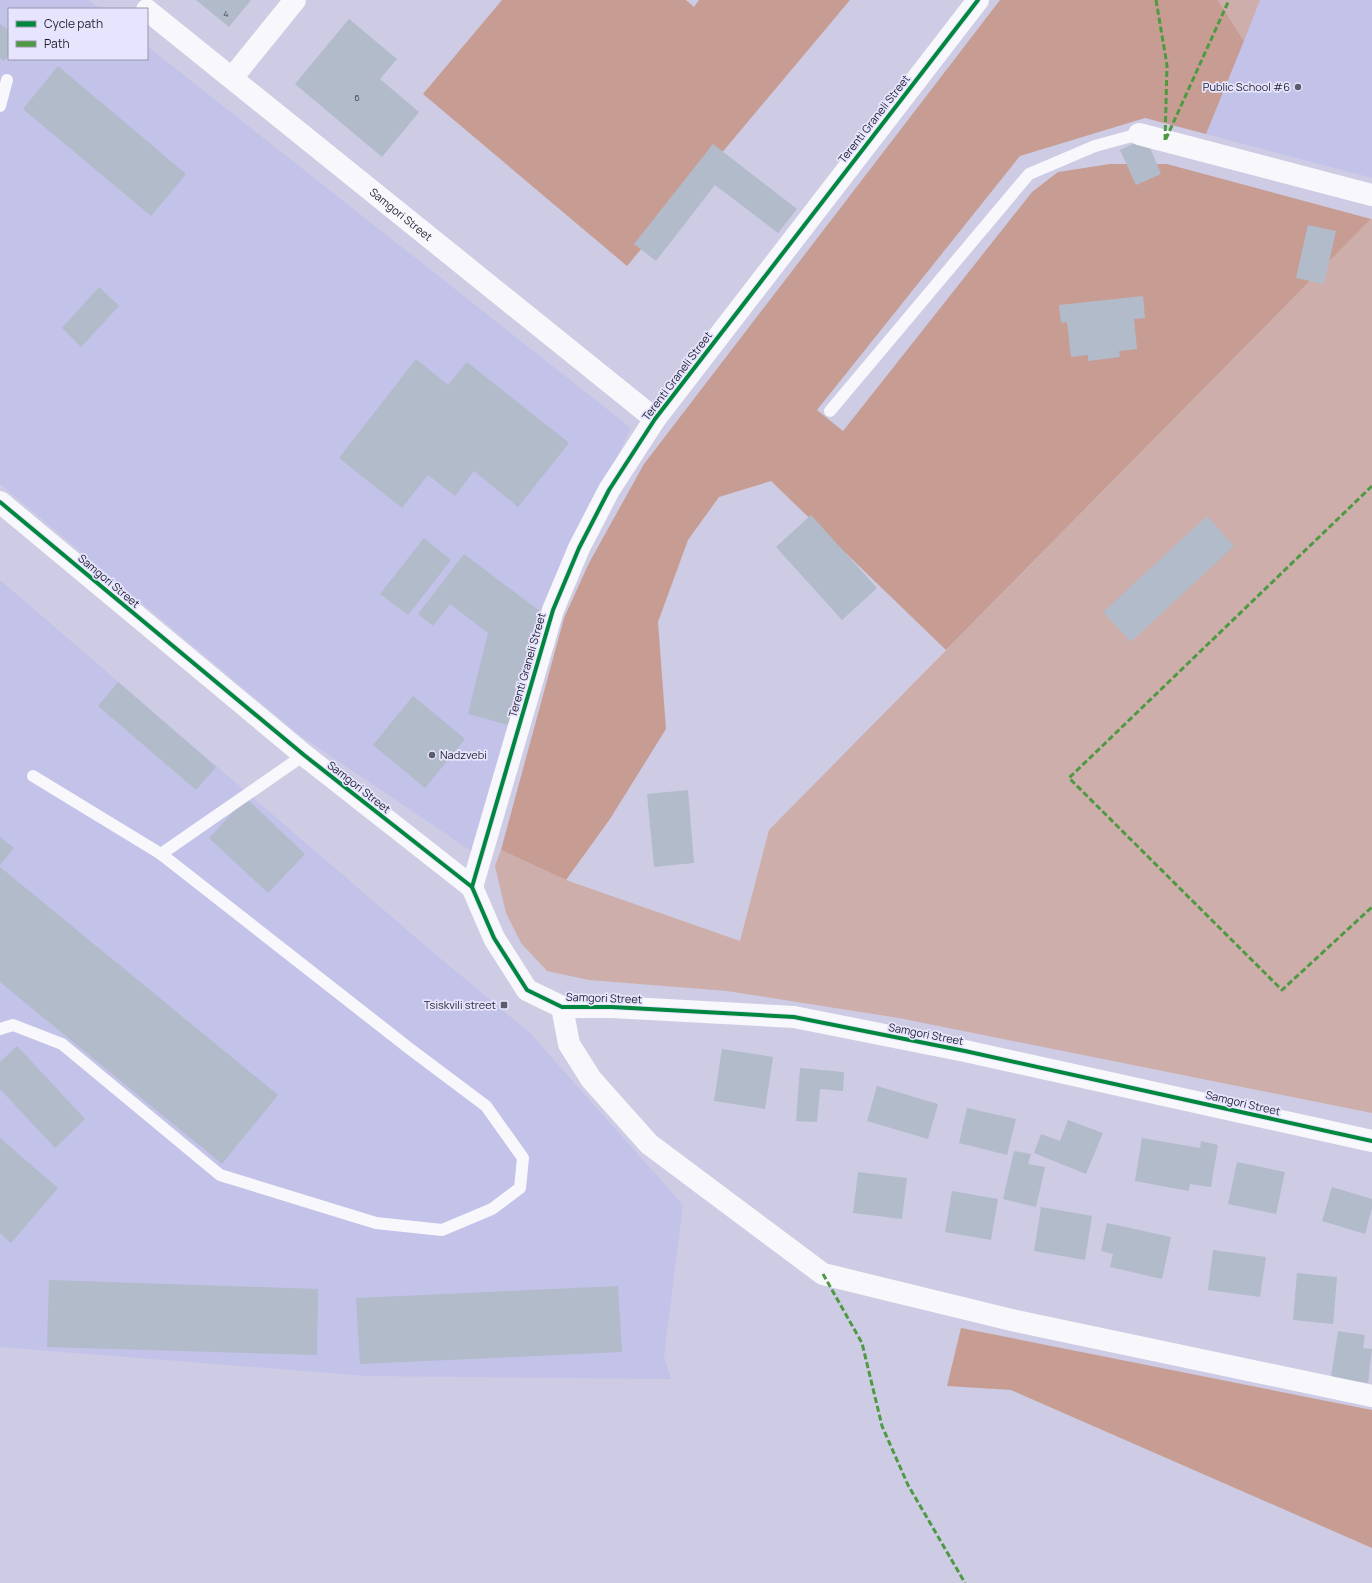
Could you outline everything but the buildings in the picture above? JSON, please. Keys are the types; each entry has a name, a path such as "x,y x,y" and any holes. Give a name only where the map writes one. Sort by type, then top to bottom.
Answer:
{"street":[{"name":"Samgori Street","path":"134,0 144,8"},
{"path":"232,78 294,0"},
{"name":"Terenti Graneli Street","path":"472,887 552,610 579,548 609,490 655,419 978,0"},
{"name":"Samgori Street","path":"148,12 655,419"},
{"path":"1139,134 1372,195"},
{"name":"Samgori Street","path":"0,502 304,755 472,887 494,938 526,990 562,1006 612,1007 794,1017 965,1051 1372,1141"},
{"name":"Samgori Street","path":"562,1006 569,1044 591,1079 649,1144 823,1274 1016,1320 1372,1396"}],"lane":[{"path":"0,106 7,80"},
{"path":"830,411 1029,174 1095,146 1139,134"},
{"path":"161,854 304,755"},
{"path":"0,1029 13,1025 62,1044 220,1175 376,1222 442,1230 492,1209 520,1188 523,1158 486,1106 410,1049 161,854 34,776"}],"shaded area":[{"path":"0,0 89,0 99,8 8,8 8,60 148,60 148,47 631,428 549,600 477,855 298,734 0,484"},
{"path":"502,0 686,0 694,7 699,0 850,0 627,266 423,94"},
{"path":"1000,0 1218,0 1244,41 1206,134 1145,118 1020,156 817,410 843,431 1032,192 1058,172 1110,164 1167,164 1371,219 946,650 771,481 719,497 688,540 658,622 666,729 610,819 566,880 501,850 564,618 589,563 644,464"},
{"path":"1218,0 1260,0 1244,41"},
{"name":"Public School #6","path":"1260,0 1372,0 1372,178 1206,134"},
{"path":"1371,219 1372,1113 899,1018 727,991 589,980 547,971 521,943 506,913 495,866 501,850 566,880 740,941 769,830"},
{"path":"0,580 428,948 531,1034 683,1205 664,1356 671,1379 367,1376 0,1347"},
{"path":"961,1328 1372,1410 1372,1548 1011,1390 947,1386"}],"marked path":[{"path":"1156,0 1167,65 1165,141 1229,0"},
{"path":"1372,486 1069,778 1282,990 1372,907"},
{"path":"823,1274 862,1343 882,1426 908,1485 965,1583"}],"cycle path":[{"path":"472,887 553,610 579,548 609,490 655,419 978,0"},
{"path":"0,502 304,755 472,887 494,938 527,990 562,1007 612,1007 794,1017 965,1051 1372,1141"}],"place":[{"name":"Public School #6","path":"1298,87"},
{"name":"Nadzvebi","path":"432,755"},
{"name":"Tsiskvili street","path":"504,1005"}]}
